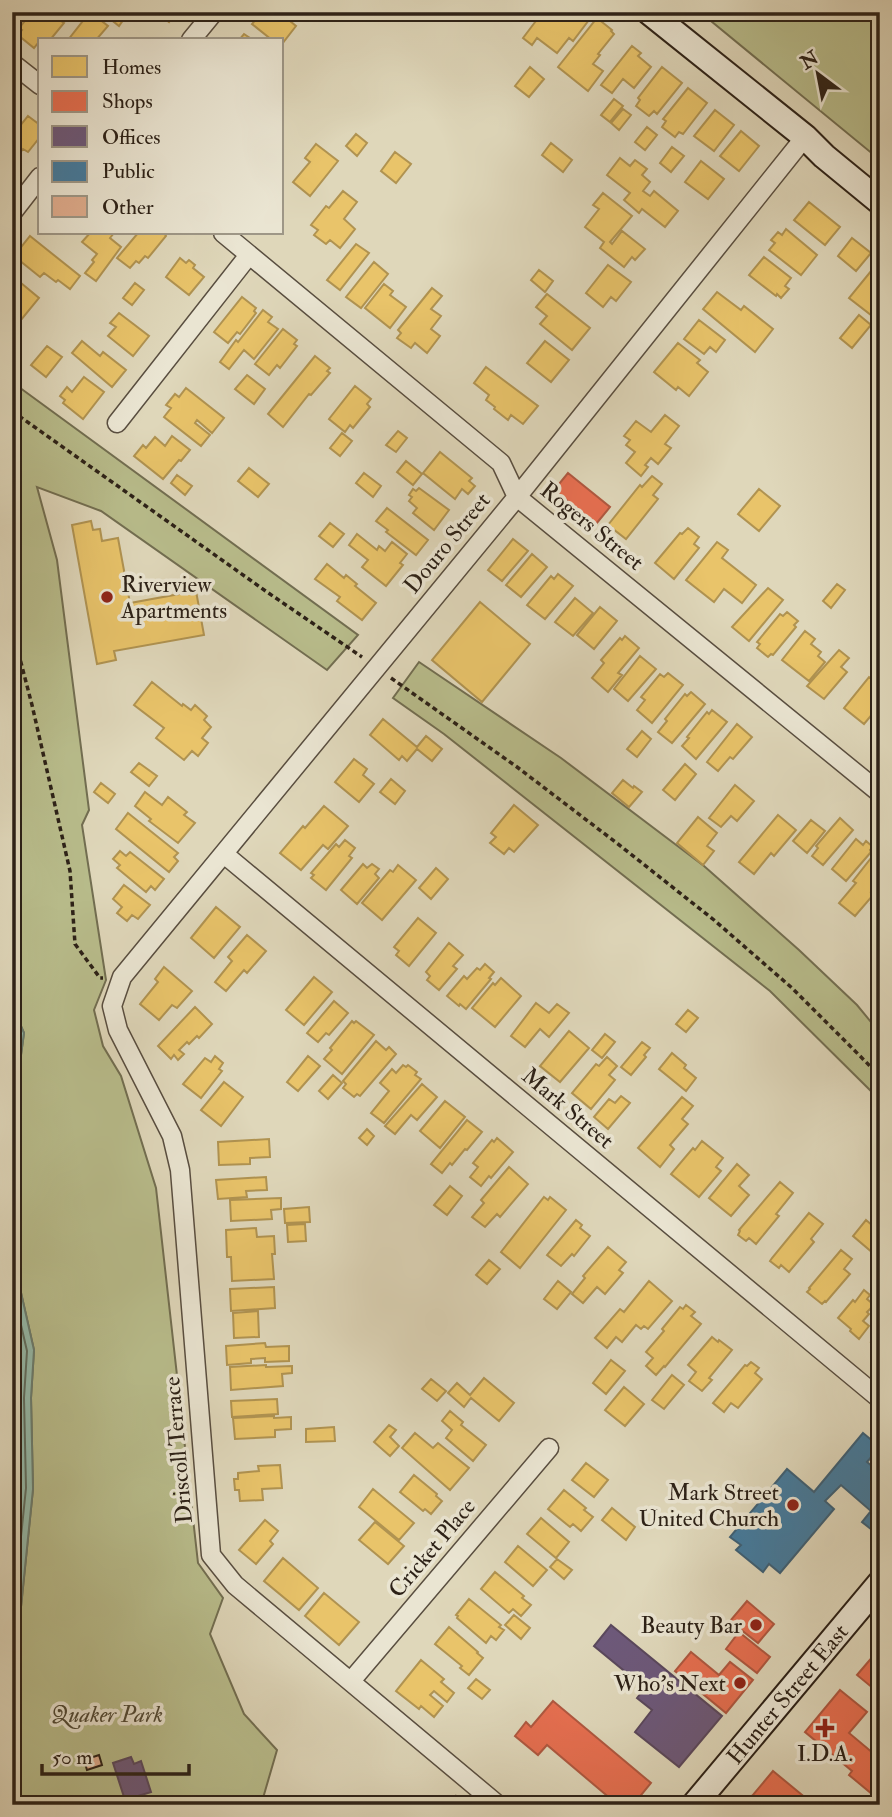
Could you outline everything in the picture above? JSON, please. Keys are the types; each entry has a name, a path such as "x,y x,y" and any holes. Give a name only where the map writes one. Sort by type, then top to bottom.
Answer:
{"main road":[{"path":"649,12 880,202"},
{"name":"Hunter Street East","path":"694,1805 880,1583"}],"street":[{"path":"193,38 214,12"},
{"path":"12,62 38,83"},
{"name":"Douro Street","path":"122,977 377,668 805,138"},
{"path":"12,213 38,180"},
{"name":"Rogers Street","path":"224,234 501,463 517,496 880,793"},
{"path":"117,424 249,255"},
{"name":"Mark Street","path":"224,854 880,1399"},
{"name":"Driscoll Terrace","path":"122,977 112,1006 118,1030 172,1136 180,1170 211,1555 235,1585 498,1805"},
{"name":"Cricket Place","path":"351,1681 549,1448"}],"path":[{"path":"12,411 517,767 618,844 792,988 880,1076"},
{"path":"12,628 69,870 75,944 100,978 122,977"},
{"path":"455,1805 457,1795"}],"green space":[{"path":"700,12 880,12 880,160"},
{"name":"Quaker Park","path":"12,382 358,635 327,670 101,511 37,487 57,560 89,810 82,825 106,980 94,1010 103,1046 121,1076 156,1188 198,1563 223,1598 210,1634 244,1714 277,1750 261,1805 15,1805 16,1656 33,1489 31,1398 34,1350 12,1253 12,1121 24,1033 12,1006"},
{"path":"419,662 561,758 704,866 857,1005 880,1033 880,1100 770,991 444,734 393,698"}],"water":[{"path":"12,1006 24,1033 12,1121"},
{"path":"12,1253 34,1350 31,1398 33,1489 16,1656 15,1805 12,1805"}],"building: Homes":[{"path":"12,12 21,12 13,23 12,22"},
{"path":"32,12 59,12 55,17 64,23 52,38 38,38 34,48 18,35 22,30 19,28"},
{"path":"90,12 108,26 98,38 70,38"},
{"path":"114,12 128,13 119,26 109,18"},
{"path":"156,12 176,12 169,22"},
{"path":"262,12 279,12 296,26 284,41 284,38 270,38 252,24"},
{"path":"547,12 587,12 592,16 573,41 569,38 557,53 537,38 532,45 523,38 542,13 545,16"},
{"path":"597,18 614,34 593,64 603,71 588,91 558,67"},
{"path":"632,46 641,53 638,56 651,67 634,88 623,79 612,93 601,85"},
{"path":"530,67 544,79 529,97 515,86"},
{"path":"662,67 682,83 657,114 654,111 649,116 636,106 640,100 638,98"},
{"path":"688,88 707,103 683,134 679,132 675,137 662,127 666,121 663,119"},
{"path":"614,99 623,106 610,122 601,115"},
{"path":"623,109 631,115 619,130 611,123"},
{"path":"715,110 734,125 714,151 694,136"},
{"path":"28,116 38,124 38,140 28,152 23,149 12,163 12,136"},
{"path":"647,127 657,135 645,150 635,142"},
{"path":"741,131 759,146 739,171 720,156"},
{"path":"356,134 367,143 357,156 346,146"},
{"path":"551,143 572,160 563,172 542,155"},
{"path":"316,144 338,161 310,196 293,182 310,162 305,158"},
{"path":"672,147 684,156 671,172 660,163"},
{"path":"395,152 411,164 396,183 381,171"},
{"path":"620,158 630,166 635,160 647,169 642,175 650,182 643,191 650,196 654,191 678,211 665,227 642,209 639,213 624,200 630,193 607,175"},
{"path":"701,161 724,179 708,199 685,182"},
{"path":"343,191 357,202 344,219 355,229 340,248 330,240 326,244 314,235 318,230 311,225"},
{"path":"603,193 632,216 610,242 612,244 622,231 645,249 635,260 632,257 624,267 600,248 604,242 585,227 599,209 593,205"},
{"path":"809,202 840,227 825,245 794,220"},
{"path":"786,229 817,255 801,275 769,250 775,243 771,240 778,232 782,235"},
{"path":"89,234 113,234 110,238 121,247 96,281 85,273 97,254 82,242"},
{"path":"137,234 166,236 148,258 145,256 139,263 136,261 130,268 117,258"},
{"path":"30,236 80,276 70,289 44,273 40,277 14,256"},
{"path":"852,238 871,253 856,271 838,256"},
{"path":"356,244 369,253 340,290 327,280"},
{"path":"764,257 791,278 785,286 789,289 781,298 749,275"},
{"path":"180,258 186,263 189,260 195,265 193,268 204,277 189,295 166,277"},
{"path":"374,262 388,274 361,308 346,297"},
{"path":"608,265 631,282 616,301 611,297 603,307 586,293"},
{"path":"876,265 880,268 880,304 871,315 849,298"},
{"path":"539,270 553,281 545,292 531,280"},
{"path":"15,278 39,298 12,331 12,282"},
{"path":"135,283 144,290 132,305 123,298"},
{"path":"384,284 393,291 390,295 406,307 390,328 365,308"},
{"path":"432,288 442,296 431,309 441,316 431,329 440,336 427,353 415,343 411,348 397,338 401,333 398,330"},
{"path":"717,292 741,310 744,306 773,329 755,352 703,309"},
{"path":"547,294 590,328 572,350 540,324 547,316 536,307"},
{"path":"242,297 256,308 256,313 240,334 237,332 228,343 214,332"},
{"path":"263,310 272,317 268,322 278,329 254,359 244,350 229,369 220,362"},
{"path":"119,313 149,336 133,356 108,336 116,327 110,323"},
{"path":"859,315 871,325 852,348 840,338"},
{"path":"699,320 725,340 716,352 710,347 704,354 684,339"},
{"path":"283,329 297,340 294,344 297,346 280,368 277,365 269,375 255,364"},
{"path":"82,341 100,356 103,352 126,370 112,387 72,353"},
{"path":"545,341 569,360 551,382 527,363"},
{"path":"678,343 700,360 697,363 708,372 689,396 678,387 676,390 654,372"},
{"path":"47,346 62,357 46,377 31,365"},
{"path":"315,356 330,368 327,371 330,373 283,427 268,414"},
{"path":"486,367 538,406 523,424 511,415 508,420 494,409 486,400 489,395 474,383"},
{"path":"247,375 265,389 254,404 235,389"},
{"path":"84,377 104,392 83,419 63,403 65,400 60,396 67,387 72,392"},
{"path":"355,386 371,399 367,404 370,407 353,428 350,425 345,432 329,419"},
{"path":"186,388 224,418 212,433 197,420 195,423 210,435 201,446 164,417 171,408 166,405 175,394 179,397"},
{"path":"665,415 679,426 665,444 671,448 658,464 651,458 641,476 626,463 635,452 626,445 630,440 624,436 636,421 651,432"},
{"path":"398,431 407,438 396,452 386,445"},
{"path":"342,433 352,441 340,456 330,448"},
{"path":"172,436 190,450 163,479 134,456 143,445 146,448 155,437 165,446"},
{"path":"440,452 472,478 469,481 475,486 468,494 462,489 455,499 423,473"},
{"path":"406,461 422,474 413,485 397,472"},
{"path":"249,468 269,484 258,497 238,481"},
{"path":"364,473 381,486 373,497 356,483"},
{"path":"177,475 192,486 185,495 171,483"},
{"path":"652,476 662,484 653,495 658,499 626,539 608,525 640,485 642,487"},
{"path":"419,488 449,510 434,530 413,513 417,508 409,501 412,497 409,495 413,489 416,491"},
{"path":"759,489 780,506 759,531 738,514"},
{"path":"387,508 428,540 416,555 376,521"},
{"name":"Riverview Apartments","path":"91,521 93,530 100,529 102,541 118,538 130,603 196,591 204,635 114,651 116,660 97,664 72,525"},
{"path":"330,523 344,534 333,547 319,536"},
{"path":"688,528 699,537 694,544 699,548 674,579 655,563 680,533"},
{"path":"357,534 377,550 379,546 385,551 392,542 407,554 400,563 403,565 386,586 362,567 368,560 349,545"},
{"path":"513,539 528,551 502,581 488,570"},
{"path":"717,542 728,550 722,558 756,585 742,603 724,589 714,602 686,580"},
{"path":"532,554 547,567 521,597 506,585"},
{"path":"327,564 344,578 346,575 376,603 362,620 337,601 340,597 315,579"},
{"path":"558,574 573,586 545,619 527,605 551,576 554,579"},
{"path":"837,584 845,590 831,608 823,601"},
{"path":"768,588 783,600 749,641 732,627"},
{"path":"575,598 593,613 573,636 555,622"},
{"path":"480,602 530,644 482,702 432,660"},
{"path":"600,607 617,621 594,649 577,635"},
{"path":"787,612 798,621 794,625 796,627 773,655 768,657 757,648 760,644 757,642 780,614 783,616"},
{"path":"805,631 815,639 811,644 821,652 818,656 825,662 809,681 782,660"},
{"path":"625,636 639,648 618,673 622,675 608,692 592,678 604,663 601,660 620,638 622,640"},
{"path":"839,650 849,658 841,667 847,672 824,699 807,686"},
{"path":"640,656 656,669 628,701 614,689"},
{"path":"668,673 683,685 652,723 637,710 645,700 641,697 660,674 664,677"},
{"path":"869,677 880,685 880,705 864,724 844,708"},
{"path":"152,682 182,706 183,704 191,710 195,705 207,716 204,720 211,727 202,738 208,743 198,756 192,751 184,760 156,738 164,728 134,705"},
{"path":"691,692 705,704 672,743 658,732 685,694 687,696"},
{"path":"712,710 727,722 696,759 682,746 707,712 709,714"},
{"path":"383,719 417,747 426,736 442,749 432,761 417,749 407,761 402,756 399,760 370,735"},
{"path":"737,724 752,737 733,759 730,757 718,771 707,762"},
{"path":"642,731 651,739 637,757 627,749"},
{"path":"354,759 367,769 363,775 374,784 359,802 335,782"},
{"path":"139,763 157,776 149,786 131,772"},
{"path":"685,764 696,774 675,800 663,790"},
{"path":"391,779 405,791 395,804 380,792"},
{"path":"623,780 642,792 629,807 612,793"},
{"path":"101,783 115,794 108,803 94,792"},
{"path":"735,785 754,801 737,821 731,816 721,827 709,818"},
{"path":"145,792 162,805 168,797 187,812 184,815 195,823 178,843 149,821 151,819 135,806"},
{"path":"514,805 538,825 514,852 509,848 504,854 490,843 496,837 491,833"},
{"path":"324,806 348,826 328,849 323,845 301,870 280,853"},
{"path":"128,813 178,853 174,857 178,861 169,872 116,829"},
{"path":"778,815 796,830 774,856 771,853 754,874 739,862"},
{"path":"698,817 717,833 707,846 714,851 703,865 677,843"},
{"path":"840,818 853,830 823,865 812,856 818,848 816,846"},
{"path":"811,820 825,831 807,853 793,841"},
{"path":"856,839 863,845 866,841 873,847 846,881 832,869"},
{"path":"345,840 355,848 349,856 352,858 326,890 311,878 314,875 311,873 336,844 339,847"},
{"path":"120,851 126,856 130,852 164,879 155,890 151,886 146,892 117,868 120,865 113,859"},
{"path":"880,852 880,882 871,892 874,894 855,916 839,903 856,883 853,881 875,853 877,855"},
{"path":"363,864 367,868 372,864 379,869 375,874 379,878 357,904 341,890"},
{"path":"398,865 416,880 382,920 362,903 390,870 393,872"},
{"path":"436,868 448,879 431,899 419,888"},
{"path":"124,885 150,905 138,919 132,915 127,921 117,913 122,907 113,899"},
{"path":"880,889 880,910 871,903"},
{"path":"216,907 240,927 214,958 191,938"},
{"path":"418,918 436,933 409,966 396,955 399,951 394,947"},
{"path":"247,935 266,951 247,973 244,970 226,991 215,982 232,961 228,957"},
{"path":"449,943 463,955 453,966 457,969 439,990 427,980 430,976 426,972"},
{"path":"485,964 494,972 466,1009 447,996 464,976 467,979"},
{"path":"164,967 192,991 177,1008 172,1005 159,1020 140,1004 158,982 155,979"},
{"path":"314,977 332,992 304,1025 286,1010"},
{"path":"501,978 521,996 495,1027 472,1008 493,983 495,985"},
{"path":"334,1001 348,1013 329,1035 326,1033 318,1042 307,1033"},
{"path":"536,1003 549,1013 557,1004 569,1013 549,1037 540,1029 525,1047 511,1036"},
{"path":"195,1007 212,1024 199,1038 197,1036 189,1044 187,1042 179,1050 184,1054 178,1060 174,1055 171,1059 158,1046"},
{"path":"688,1010 698,1018 686,1032 676,1024"},
{"path":"352,1021 356,1021 374,1035 342,1074 324,1059"},
{"path":"569,1031 589,1048 560,1082 540,1066"},
{"path":"605,1034 615,1042 602,1058 592,1050"},
{"path":"376,1041 396,1054 360,1096 357,1094 354,1097 343,1088 346,1084 343,1081"},
{"path":"642,1042 650,1048 631,1075 621,1067"},
{"path":"672,1053 696,1078 686,1091 659,1069"},
{"path":"215,1056 223,1063 219,1069 222,1071 201,1098 183,1084 205,1058 211,1062"},
{"path":"308,1056 320,1066 298,1091 287,1082"},
{"path":"607,1057 617,1066 609,1075 615,1080 591,1109 572,1093 596,1064 599,1066"},
{"path":"403,1065 408,1065 417,1072 415,1075 421,1079 384,1123 371,1113 389,1091 380,1083 392,1069 396,1073"},
{"path":"333,1075 342,1083 328,1099 319,1091"},
{"path":"224,1082 243,1097 221,1126 201,1110"},
{"path":"422,1084 437,1097 417,1120 411,1115 395,1134 385,1126"},
{"path":"621,1096 630,1103 608,1129 594,1117 609,1099 615,1103"},
{"path":"682,1097 693,1106 682,1119 688,1124 670,1145 674,1149 660,1167 638,1148"},
{"path":"445,1101 465,1117 440,1148 420,1131"},
{"path":"467,1120 482,1132 442,1173 431,1164"},
{"path":"367,1129 374,1136 367,1145 359,1138"},
{"path":"497,1138 513,1152 481,1186 470,1177 478,1167 473,1163 492,1140 494,1142"},
{"path":"269,1139 270,1157 250,1158 250,1164 219,1165 218,1142"},
{"path":"702,1141 723,1158 716,1167 721,1171 699,1197 671,1174"},
{"path":"737,1164 749,1175 739,1186 749,1195 731,1216 709,1198"},
{"path":"509,1167 528,1184 500,1217 497,1214 485,1227 472,1217 484,1203 481,1200"},
{"path":"266,1177 267,1190 246,1191 247,1197 218,1199 216,1180"},
{"path":"780,1182 793,1193 776,1214 779,1216 756,1244 749,1238 746,1241 738,1235 739,1230"},
{"path":"450,1186 462,1196 447,1215 434,1205"},
{"path":"544,1197 548,1200 550,1197 566,1210 520,1268 501,1252"},
{"path":"281,1198 281,1209 271,1210 272,1219 231,1221 230,1200"},
{"path":"309,1207 310,1222 285,1223 284,1209"},
{"path":"809,1213 823,1224 811,1239 814,1242 789,1272 781,1265 779,1268 770,1261"},
{"path":"576,1220 582,1225 580,1228 590,1236 574,1256 572,1254 561,1266 547,1255"},
{"path":"866,1220 880,1232 880,1259 853,1236"},
{"path":"305,1224 306,1241 288,1242 287,1225"},
{"path":"256,1228 257,1237 274,1236 274,1279 232,1281 231,1257 227,1257 226,1230"},
{"path":"608,1247 626,1262 619,1270 623,1273 605,1294 597,1287 583,1303 572,1294 585,1278 583,1276"},
{"path":"841,1250 852,1259 844,1269 850,1274 822,1304 807,1292"},
{"path":"489,1260 500,1269 487,1284 476,1275"},
{"path":"558,1281 571,1292 557,1309 544,1299"},
{"path":"649,1281 672,1301 648,1329 644,1326 641,1329 636,1325 622,1342 616,1337 607,1348 595,1338 620,1309 624,1312"},
{"path":"274,1287 275,1308 231,1311 230,1289"},
{"path":"864,1290 870,1295 867,1299 874,1305 863,1321 869,1326 859,1339 838,1318"},
{"path":"686,1305 695,1312 691,1316 701,1324 656,1375 646,1366 653,1358 646,1352 680,1307 683,1309"},
{"path":"258,1311 259,1337 234,1338 233,1313"},
{"path":"880,1332 880,1348 871,1342"},
{"path":"712,1337 732,1350 702,1391 689,1381 696,1372 688,1365"},
{"path":"265,1343 266,1347 289,1346 289,1361 265,1362 265,1358 251,1359 251,1363 227,1365 226,1346"},
{"path":"611,1360 625,1371 606,1394 593,1383"},
{"path":"751,1362 759,1368 755,1373 762,1379 738,1408 731,1403 724,1412 713,1403 745,1365"},
{"path":"292,1366 292,1373 282,1374 283,1386 231,1390 230,1367"},
{"path":"672,1375 684,1385 664,1409 652,1400"},
{"path":"484,1378 514,1403 499,1421 471,1398 464,1407 448,1393 457,1383 470,1395"},
{"path":"431,1379 446,1391 437,1401 422,1389"},
{"path":"624,1387 644,1404 625,1426 605,1410"},
{"path":"277,1399 278,1414 232,1417 231,1401"},
{"path":"450,1411 463,1422 461,1425 486,1445 473,1461 446,1438 452,1430 442,1421"},
{"path":"291,1417 291,1429 275,1430 275,1437 235,1439 233,1418"},
{"path":"389,1425 396,1430 390,1437 399,1446 390,1456 374,1442"},
{"path":"334,1427 335,1441 306,1442 306,1429"},
{"path":"415,1433 433,1448 438,1443 469,1468 450,1490 402,1448"},
{"path":"586,1463 608,1480 594,1497 572,1480"},
{"path":"280,1465 282,1488 262,1489 263,1500 240,1501 234,1479 238,1479 238,1473 259,1471 258,1466"},
{"path":"414,1475 442,1501 431,1514 425,1509 423,1511 400,1492"},
{"path":"373,1489 414,1523 399,1540 359,1507"},
{"path":"564,1490 593,1517 581,1531 573,1524 570,1527 548,1509"},
{"path":"612,1508 635,1527 626,1540 602,1520"},
{"path":"541,1518 569,1542 556,1558 527,1534"},
{"path":"265,1520 278,1531 270,1541 273,1544 256,1564 239,1550"},
{"path":"375,1522 404,1546 388,1564 359,1540"},
{"path":"518,1546 547,1570 533,1586 505,1562"},
{"path":"283,1558 318,1588 299,1610 264,1581"},
{"path":"557,1559 572,1570 564,1579 550,1567"},
{"path":"495,1572 531,1605 521,1616 513,1609 509,1613 481,1589"},
{"path":"324,1593 359,1622 339,1645 305,1616"},
{"path":"469,1599 501,1625 499,1627 504,1630 496,1640 491,1636 486,1643 457,1618 456,1615"},
{"path":"514,1615 530,1628 521,1639 505,1625"},
{"path":"449,1627 483,1658 469,1675 435,1644"},
{"path":"421,1660 444,1679 441,1682 454,1693 447,1702 434,1691 430,1695 443,1706 434,1717 396,1691"},
{"path":"476,1679 490,1690 482,1699 468,1688"}],"building: Shops":[{"path":"568,473 610,507 596,524 554,490"},
{"path":"747,1601 774,1624 758,1643 730,1621"},
{"path":"739,1632 770,1657 757,1673 726,1649"},
{"path":"880,1648 880,1694 857,1675"},
{"path":"691,1652 719,1675 730,1662 753,1680 726,1713 675,1671"},
{"path":"840,1690 867,1712 849,1733 880,1759 880,1785 872,1794 849,1775 852,1771 805,1732"},
{"path":"553,1701 651,1783 633,1805 618,1805 547,1745 538,1755 515,1736 526,1722 531,1727"},
{"path":"773,1771 813,1805 764,1805 752,1796"},
{"path":"752,1796 764,1805 745,1805"}],"building: Offices":[{"path":"611,1625 722,1716 679,1767 635,1732 652,1710 637,1698 645,1688 594,1646"},
{"path":"131,1757 134,1764 141,1761 151,1792 125,1800 113,1763"}],"building: Public":[{"name":"Mark Street United Church","path":"863,1433 880,1447 867,1462 880,1473 880,1521 872,1530 862,1522 871,1511 841,1485 825,1501 834,1509 780,1573 769,1564 763,1572 736,1550 741,1545 730,1537 787,1469 814,1492"}],"building: Other":[{"path":"99,1755 102,1765 87,1770 84,1760"}],"place":[{"name":"Riverview Apartments","path":"107,597"},
{"name":"Mark Street United Church","path":"793,1505"},
{"name":"Beauty Bar","path":"756,1625"},
{"name":"Who's Next","path":"740,1683"},
{"name":"I.D.A.","path":"825,1728"}]}
